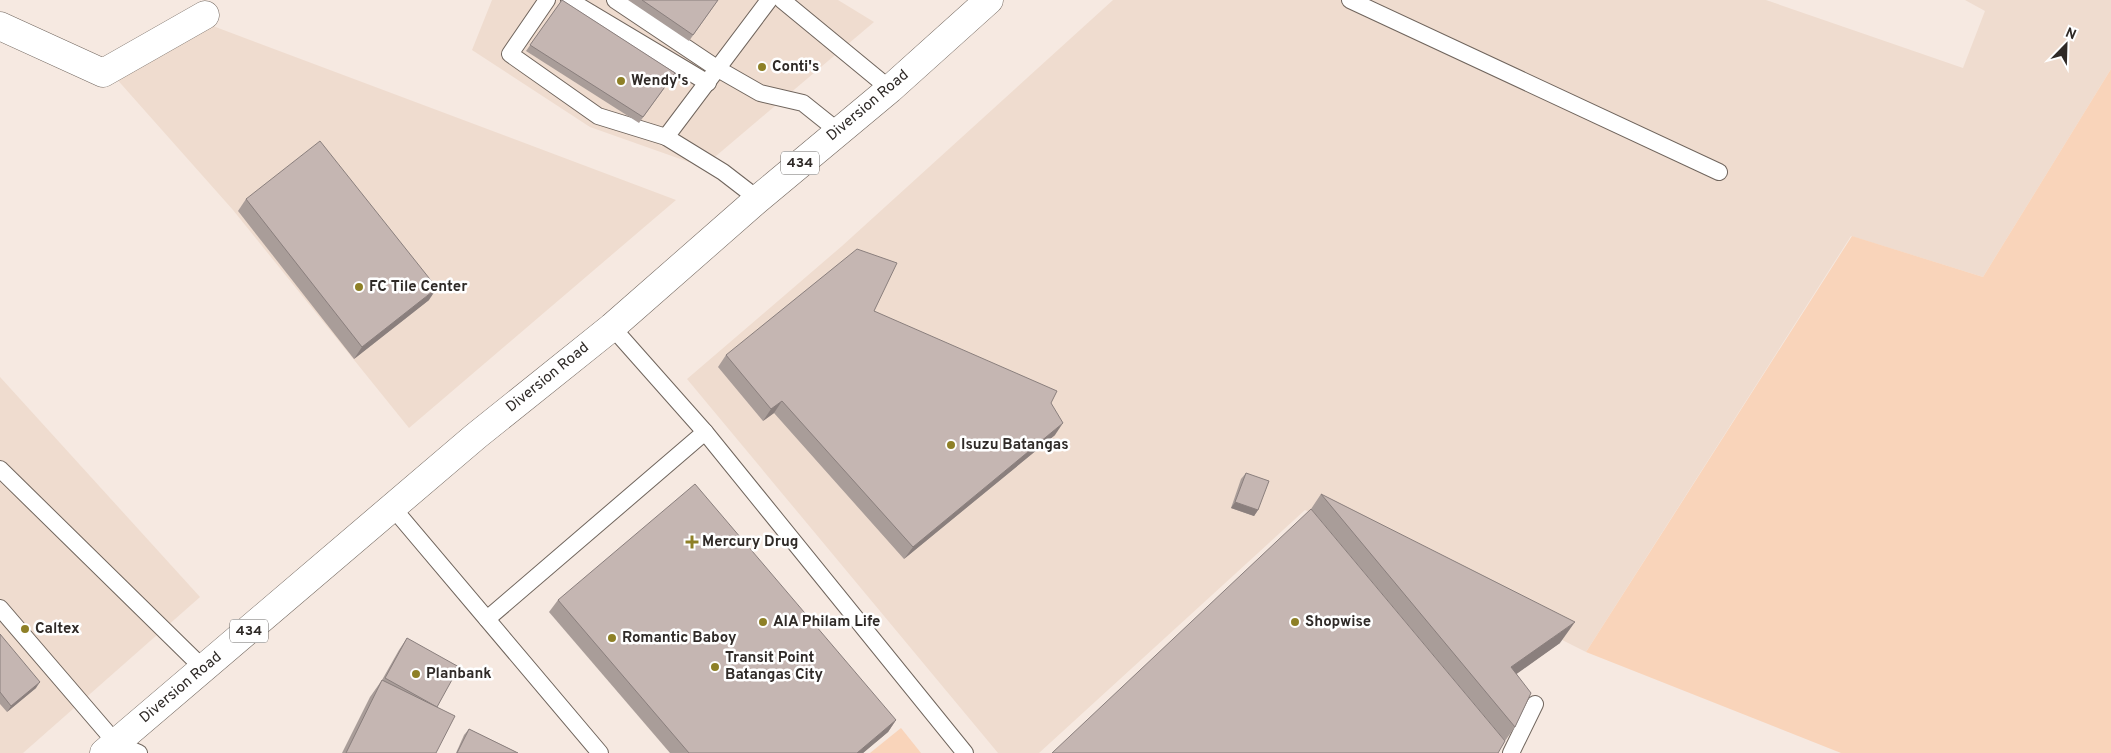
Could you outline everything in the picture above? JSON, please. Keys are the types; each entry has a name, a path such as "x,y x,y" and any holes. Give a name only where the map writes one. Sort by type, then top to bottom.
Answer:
{"main road":[{"name":"Diversion Road","path":"120,750 204,669 476,436 612,327 838,130 890,89 989,0"},
{"path":"0,26 103,73 205,14"}],"lane":[{"path":"547,0 510,54 598,116 666,137 723,172 758,199"},
{"path":"569,0 708,83"},
{"path":"614,0 718,69 760,93 803,103 838,130"},
{"path":"666,137 769,0"},
{"path":"782,0 890,89"},
{"path":"1350,0 1719,172"},
{"path":"612,327 705,432 965,753"},
{"path":"487,619 705,432"},
{"path":"0,469 204,669"},
{"path":"393,508 600,753"},
{"path":"0,608 120,750"},
{"path":"1511,753 1535,704"}],"shaded area":[{"name":"Wendy's","path":"492,0 838,0 874,22 703,167 590,127 472,50"},
{"path":"1113,0 1766,0 1963,68 1985,11 1965,0 2111,0 2111,69 1983,277 1851,236 1586,652 1305,510 1039,753 998,753 687,379 842,246"},
{"path":"205,23 676,200 409,428 233,210 114,76"},
{"path":"2111,69 2111,753 1841,753 1586,652 1852,236 1983,277"},
{"path":"0,377 200,597 23,753 0,753"},
{"path":"901,728 921,753 870,753"}],"building":[{"path":"562,0 675,73 643,117 530,45"},
{"path":"642,0 718,0 693,35"},
{"path":"320,141 437,288 362,347 246,199"},
{"path":"857,249 897,263 874,311 1057,391 1051,403 1063,423 913,547 782,401 771,409 726,355"},
{"path":"1246,473 1269,481 1258,510 1235,502"},
{"name":"Transit Point Batangas City","path":"695,484 896,720 857,753 689,753 558,600"},
{"path":"1321,494 1575,622 1511,667 1531,693 1515,727"},
{"name":"Shopwise","path":"1311,509 1505,741 1498,753 1052,753"},
{"path":"0,634 40,682 11,706 0,692"},
{"path":"407,638 459,667 437,707 385,678"},
{"path":"382,680 455,716 436,753 346,753"},
{"path":"469,729 518,753 457,753"}],"place":[{"name":"Conti's","path":"762,67"},
{"name":"Wendy's","path":"621,81"},
{"name":"FC Tile Center","path":"359,287"},
{"name":"Isuzu Batangas","path":"951,445"},
{"name":"Mercury Drug","path":"692,542"},
{"name":"AIA Philam Life","path":"763,622"},
{"name":"Shopwise","path":"1295,622"},
{"name":"Caltex","path":"25,629"},
{"name":"Romantic Baboy","path":"612,638"},
{"name":"Transit Point Batangas City","path":"715,667"},
{"name":"Planbank","path":"416,674"}]}
